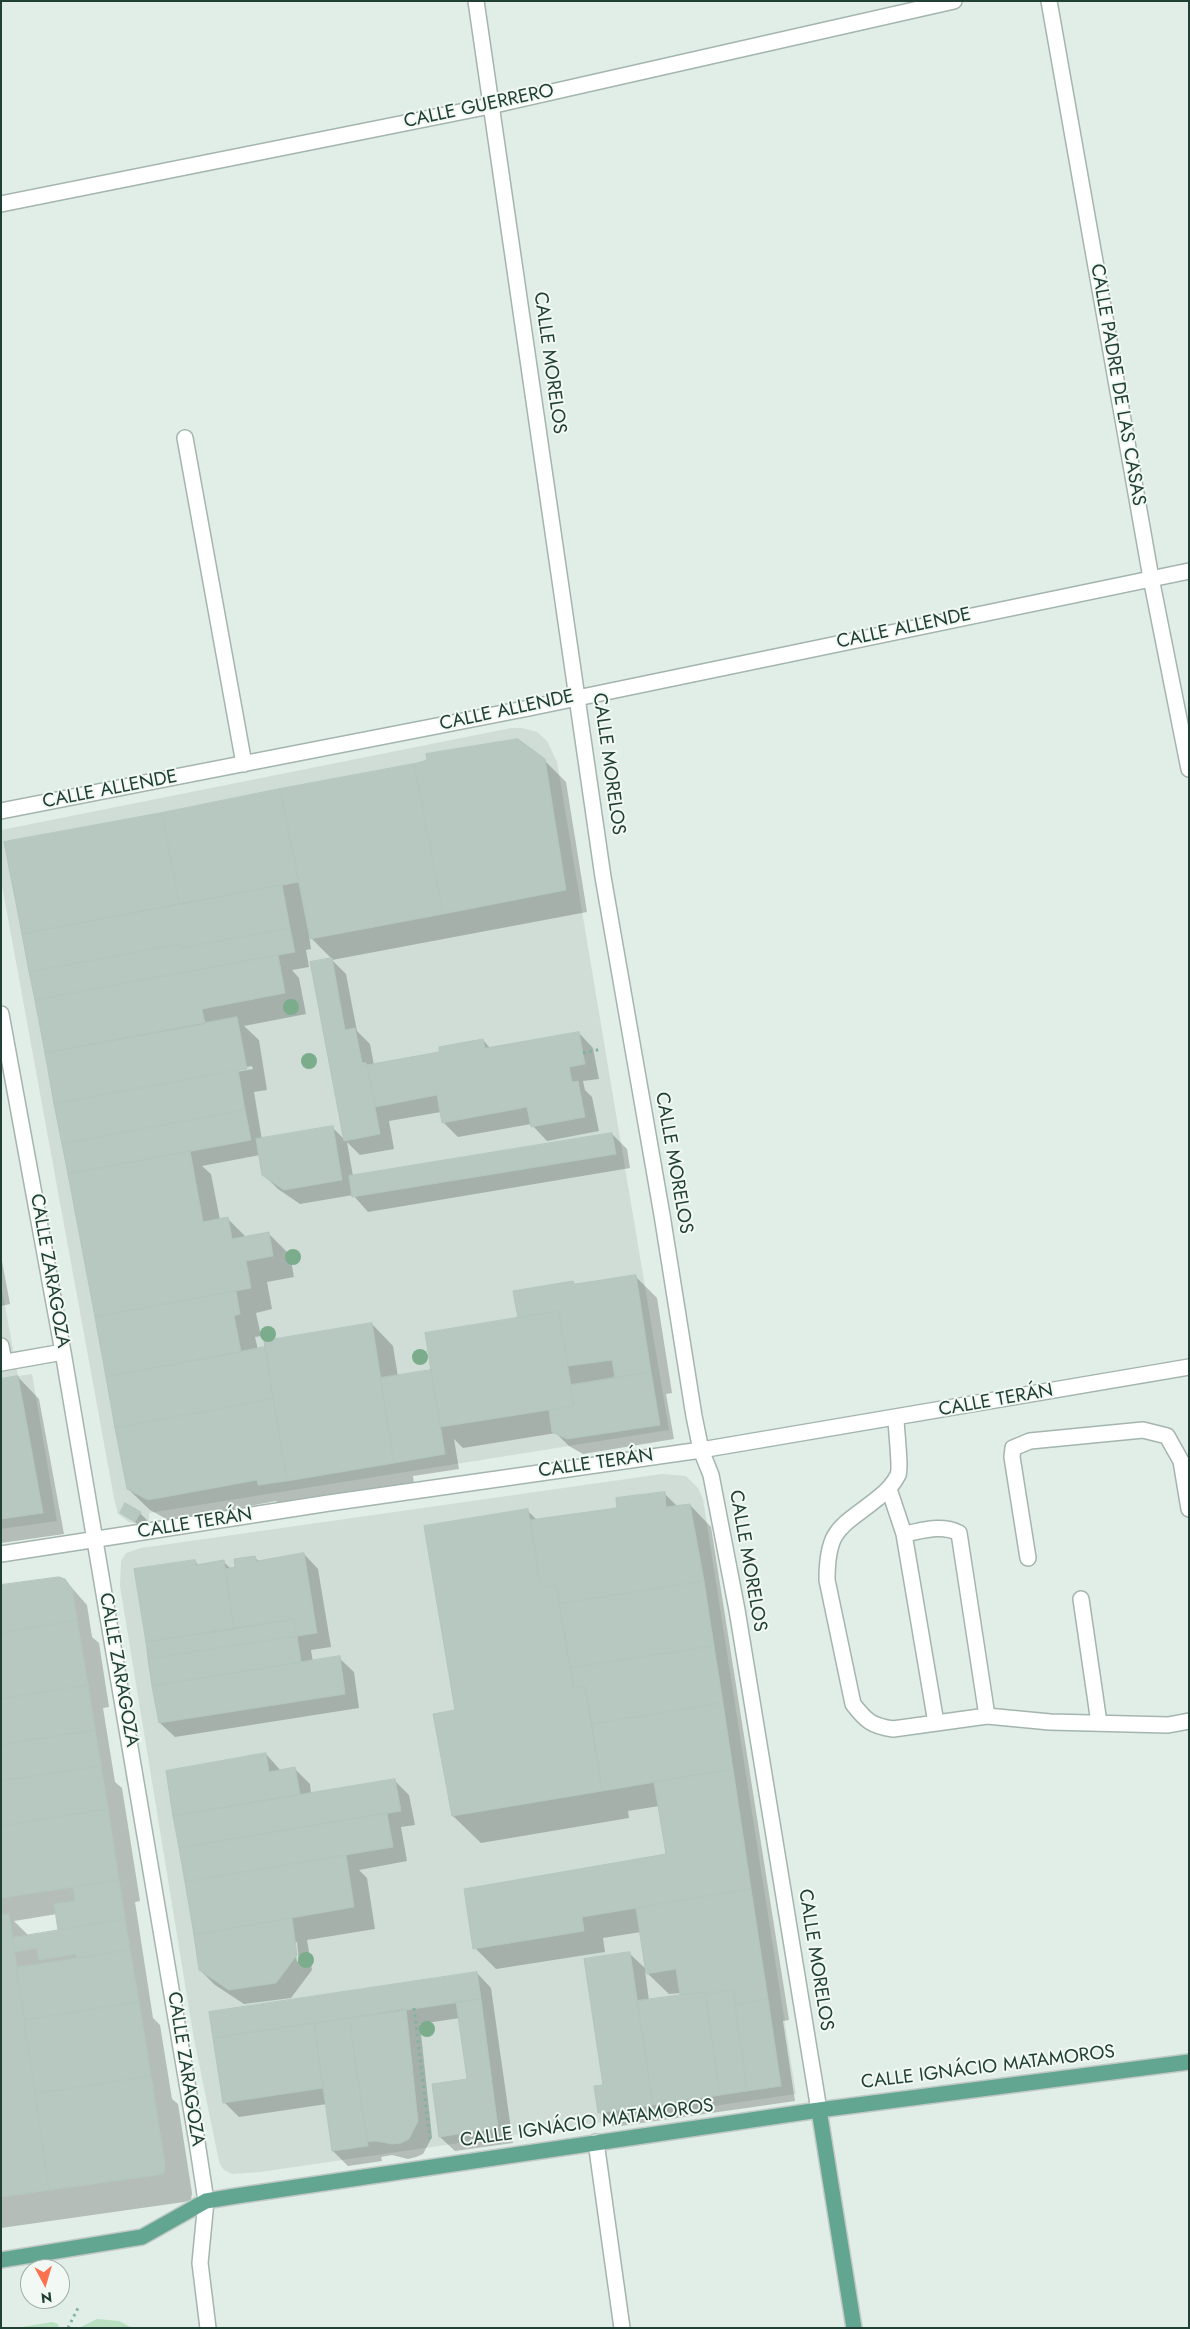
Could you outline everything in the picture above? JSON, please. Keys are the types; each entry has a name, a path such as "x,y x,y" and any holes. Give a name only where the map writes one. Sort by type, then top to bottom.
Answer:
{"main road":[{"name":"CALLE IGNÁCIO MATAMOROS","path":"1,2260 142,2237 206,2202 819,2110 1189,2062"},
{"name":"CALLE MORELOS","path":"819,2110 854,2328"}],"street":[{"name":"CALLE MORELOS","path":"476,1 615,950 701,1450 711,1475 737,1610 819,2110"},
{"name":"CALLE GUERRERO","path":"1,204 490,106 954,1"},
{"name":"CALLE PADRE DE LAS CASAS","path":"1049,1 1151,578 1189,769"},
{"path":"184,438 244,764"},
{"name":"CALLE ALLENDE","path":"1,810 244,764 578,697 1189,571"},
{"name":"CALLE ZARAGOZA","path":"1,1014 7,1075 63,1352 206,2202 200,2263 208,2328"},
{"path":"1,1346 3,1362 63,1352"},
{"name":"CALLE TERÁN","path":"1,1554 329,1503 701,1450 1189,1367"},
{"path":"896,1418 899,1474 889,1489 840,1526 831,1542 827,1561 827,1580 854,1704 865,1719 880,1727 893,1729 987,1716 1168,1725 1189,1721"},
{"path":"1028,1558 1012,1458 1013,1448 1030,1441 1143,1430 1167,1436 1181,1461 1189,1509"},
{"path":"889,1489 904,1534 936,1723"},
{"path":"904,1534 940,1528 950,1529 959,1533 987,1716"},
{"path":"1081,1599 1099,1723"},
{"path":"596,2142 622,2328"}],"path":[{"path":"583,1053 602,1049"},
{"path":"414,2008 430,2142"},
{"path":"68,2328 78,2308"}],"shaded area":[{"path":"511,728 522,728 537,732 547,741 557,762 669,1430 149,1513 149,1522 138,1524 129,1522 118,1514 114,1498 1,880 1,830"},
{"path":"1,1285 18,1376 32,1374 57,1521 1,1529"},
{"path":"662,1474 686,1476 698,1488 703,1499 796,2094 260,2172 232,2174 224,2170 220,2164 217,2152 194,2039 120,1586 121,1561 126,1553 141,1548"}],"green space":[{"path":"97,2319 119,2321 132,2328 79,2328"},
{"path":"52,2322 58,2324 59,2328 16,2328"}],"building":[{"path":"518,739 545,759 566,890 443,914 414,764 427,760 426,754"},
{"path":"414,764 443,914 310,939 280,789"},
{"path":"280,789 299,882 179,904 162,813"},
{"path":"162,813 179,904 22,934 4,842"},
{"path":"282,885 290,928 181,948 180,944 29,972 22,934"},
{"path":"290,928 295,952 35,1000 29,972 180,944 181,948"},
{"path":"278,955 285,993 202,1009 205,1024 45,1053 35,1000"},
{"path":"332,958 345,1030 355,1028 362,1063 367,1065 380,1134 344,1141 310,962"},
{"path":"237,1017 247,1069 54,1104 45,1053"},
{"path":"579,1032 585,1064 569,1067 572,1082 578,1081 585,1117 531,1127 527,1107 442,1123 437,1095 375,1107 367,1065 439,1052 439,1047 483,1039 485,1048"},
{"path":"238,1070 245,1110 62,1144 54,1104"},
{"path":"245,1110 251,1140 68,1174 62,1144"},
{"path":"333,1126 342,1180 284,1190 262,1175 256,1139"},
{"path":"612,1133 616,1154 352,1197 349,1176"},
{"path":"190,1151 203,1222 228,1217 232,1239 269,1232 273,1256 246,1261 251,1288 95,1317 68,1174"},
{"path":"636,1275 651,1372 615,1378 612,1360 568,1366 559,1311 518,1318 513,1291 573,1281 574,1284"},
{"path":"236,1291 240,1314 234,1316 241,1352 106,1377 95,1317"},
{"path":"559,1311 574,1406 440,1427 425,1333"},
{"path":"372,1323 394,1463 287,1481 264,1341"},
{"path":"265,1347 273,1399 115,1428 106,1377"},
{"path":"431,1370 445,1454 394,1463 380,1378"},
{"path":"651,1372 660,1425 567,1439 552,1432 549,1410 574,1406 571,1385"},
{"path":"18,1376 43,1513 1,1519 1,1379"},
{"path":"273,1399 287,1481 258,1485 257,1480 148,1500 127,1489 115,1428"},
{"path":"665,1492 666,1507 690,1504 704,1581 559,1604 556,1585 541,1588 530,1520 617,1508 616,1498"},
{"path":"125,1503 141,1512 135,1522 120,1513"},
{"path":"528,1509 541,1588 556,1585 574,1688 585,1686 602,1791 452,1816 433,1714 455,1710 424,1526"},
{"path":"304,1553 317,1633 297,1636 294,1619 234,1629 225,1569 235,1567 234,1559 255,1556 256,1561"},
{"path":"195,1560 196,1565 224,1560 234,1629 146,1642 134,1569"},
{"path":"59,1577 65,1579 72,1589 77,1620 1,1633 1,1585"},
{"path":"704,1581 714,1646 570,1668 559,1604"},
{"path":"294,1619 297,1636 148,1659 146,1642"},
{"path":"77,1620 88,1685 1,1699 1,1633"},
{"path":"297,1636 301,1662 152,1686 148,1659"},
{"path":"714,1646 723,1703 592,1724 585,1686 574,1688 570,1668"},
{"path":"340,1656 345,1694 159,1723 152,1686"},
{"path":"88,1685 95,1730 1,1745 1,1699"},
{"path":"723,1703 733,1769 602,1791 592,1724"},
{"path":"95,1730 101,1766 1,1781 1,1745"},
{"path":"266,1753 269,1772 295,1767 300,1794 173,1816 166,1771"},
{"path":"101,1766 108,1809 1,1826 1,1781"},
{"path":"733,1769 751,1889 582,1917 584,1931 473,1949 464,1889 666,1854 654,1782"},
{"path":"395,1779 401,1811 179,1848 173,1816"},
{"path":"108,1809 119,1880 1,1898 1,1826"},
{"path":"387,1813 393,1847 185,1882 179,1848"},
{"path":"346,1855 354,1907 194,1935 185,1882"},
{"path":"119,1880 125,1919 58,1930 54,1904 75,1901 73,1887"},
{"path":"751,1889 768,1999 735,2005 733,1990 680,1995 676,1969 646,1974 636,1908"},
{"path":"9,1914 49,2190 1,2197 1,1916"},
{"path":"292,1918 297,1955 276,1983 229,1990 199,1970 194,1935"},
{"path":"125,1919 130,1950 77,1958 76,1954 39,1960 37,1948 15,1952 12,1938"},
{"path":"130,1950 139,2002 24,2020 16,1968"},
{"path":"630,1952 653,2105 598,2113 594,2086 603,2085 584,1959"},
{"path":"477,1972 481,1999 213,2038 209,2012"},
{"path":"733,1990 747,2091 720,2095 705,1994"},
{"path":"705,1992 720,2095 653,2105 637,2001"},
{"path":"481,1999 498,2128 439,2137 432,2084 467,2079 456,2002"},
{"path":"768,1999 781,2086 747,2091 735,2005"},
{"path":"139,2002 151,2076 35,2094 24,2020"},
{"path":"406,2009 418,2121 409,2139 401,2143 367,2142 349,2018"},
{"path":"349,2018 368,2146 332,2151 314,2023"},
{"path":"314,2023 323,2088 223,2103 213,2038"},
{"path":"151,2076 165,2165 164,2173 49,2190 35,2094"}]}
